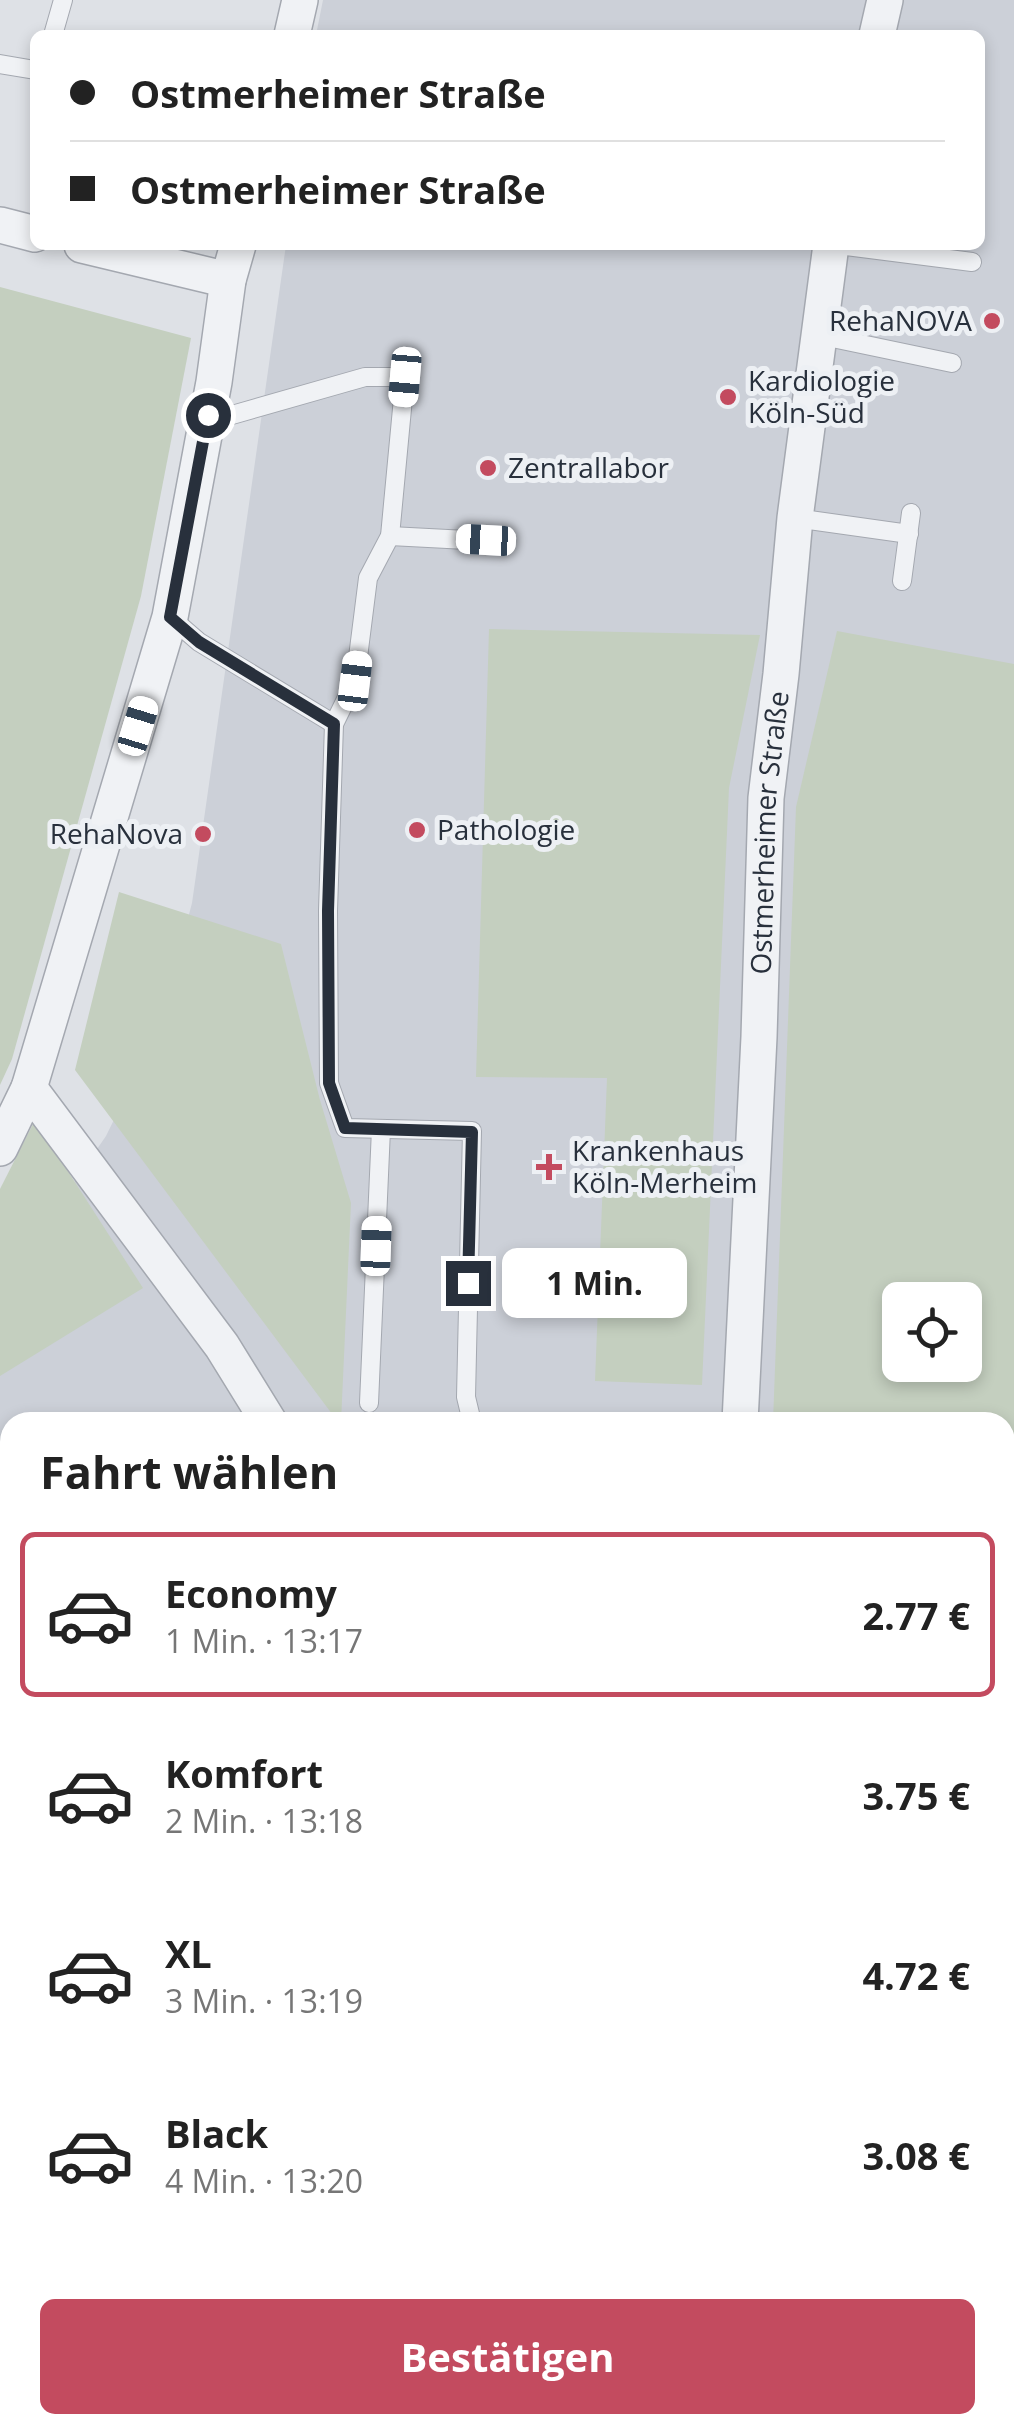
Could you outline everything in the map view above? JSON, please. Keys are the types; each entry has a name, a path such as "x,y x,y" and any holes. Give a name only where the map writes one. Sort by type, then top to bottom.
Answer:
{"street":[{"path":"293,30 300,0"},
{"path":"878,30 885,0"},
{"path":"0,225 30,233"},
{"path":"103,250 228,280"},
{"path":"0,1148 30,1088 170,617 208,415 228,280 237,250"},
{"name":"Ostmerheimer Straße","path":"741,1412 760,1036 766,798 794,518 818,335 834,250"},
{"path":"30,1088 222,1346 262,1412"}],"lane":[{"path":"55,30 64,0"},
{"path":"0,64 30,69"},
{"path":"875,250 972,262"},
{"path":"818,335 952,363"},
{"path":"208,415 225,417 366,377 405,377 390,536 368,578 355,681 334,724 328,911 329,1083 345,1128 472,1132 466,1397 470,1412"},
{"path":"902,581 911,514"},
{"path":"794,518 908,534"},
{"path":"390,536 486,540"},
{"path":"170,617 199,642 334,724"},
{"path":"369,1402 381,1129"}],"shaded area":[{"name":"Krankenhaus Köln-Merheim","path":"323,0 1014,0 1014,1412 0,1412 0,1266 64,1197 106,1136 139,1069 168,994 192,903 285,250 985,250 985,30 317,30"}],"green space":[{"path":"0,287 191,338 141,596 12,1059 0,1085"},
{"path":"489,629 760,635 729,788 702,1385 595,1381 607,1078 476,1077"},
{"path":"837,631 1014,664 1014,1412 773,1412 796,807"},
{"path":"119,892 281,944 320,1100 351,1203 341,1412 331,1412 75,1070"},
{"path":"35,1120 143,1288 0,1376 0,1189"}],"place":[{"name":"RehaNOVA","path":"992,321"},
{"name":"Kardiologie Köln-Süd","path":"728,397"},
{"name":"Zentrallabor","path":"488,468"},
{"name":"Pathologie","path":"417,830"},
{"name":"RehaNova","path":"203,834"},
{"name":"Krankenhaus Köln-Merheim","path":"549,1167"}],"route":[{"path":"208,415 170,617 199,642 334,724 328,911 329,1083 345,1128 472,1132 468,1283"}]}
